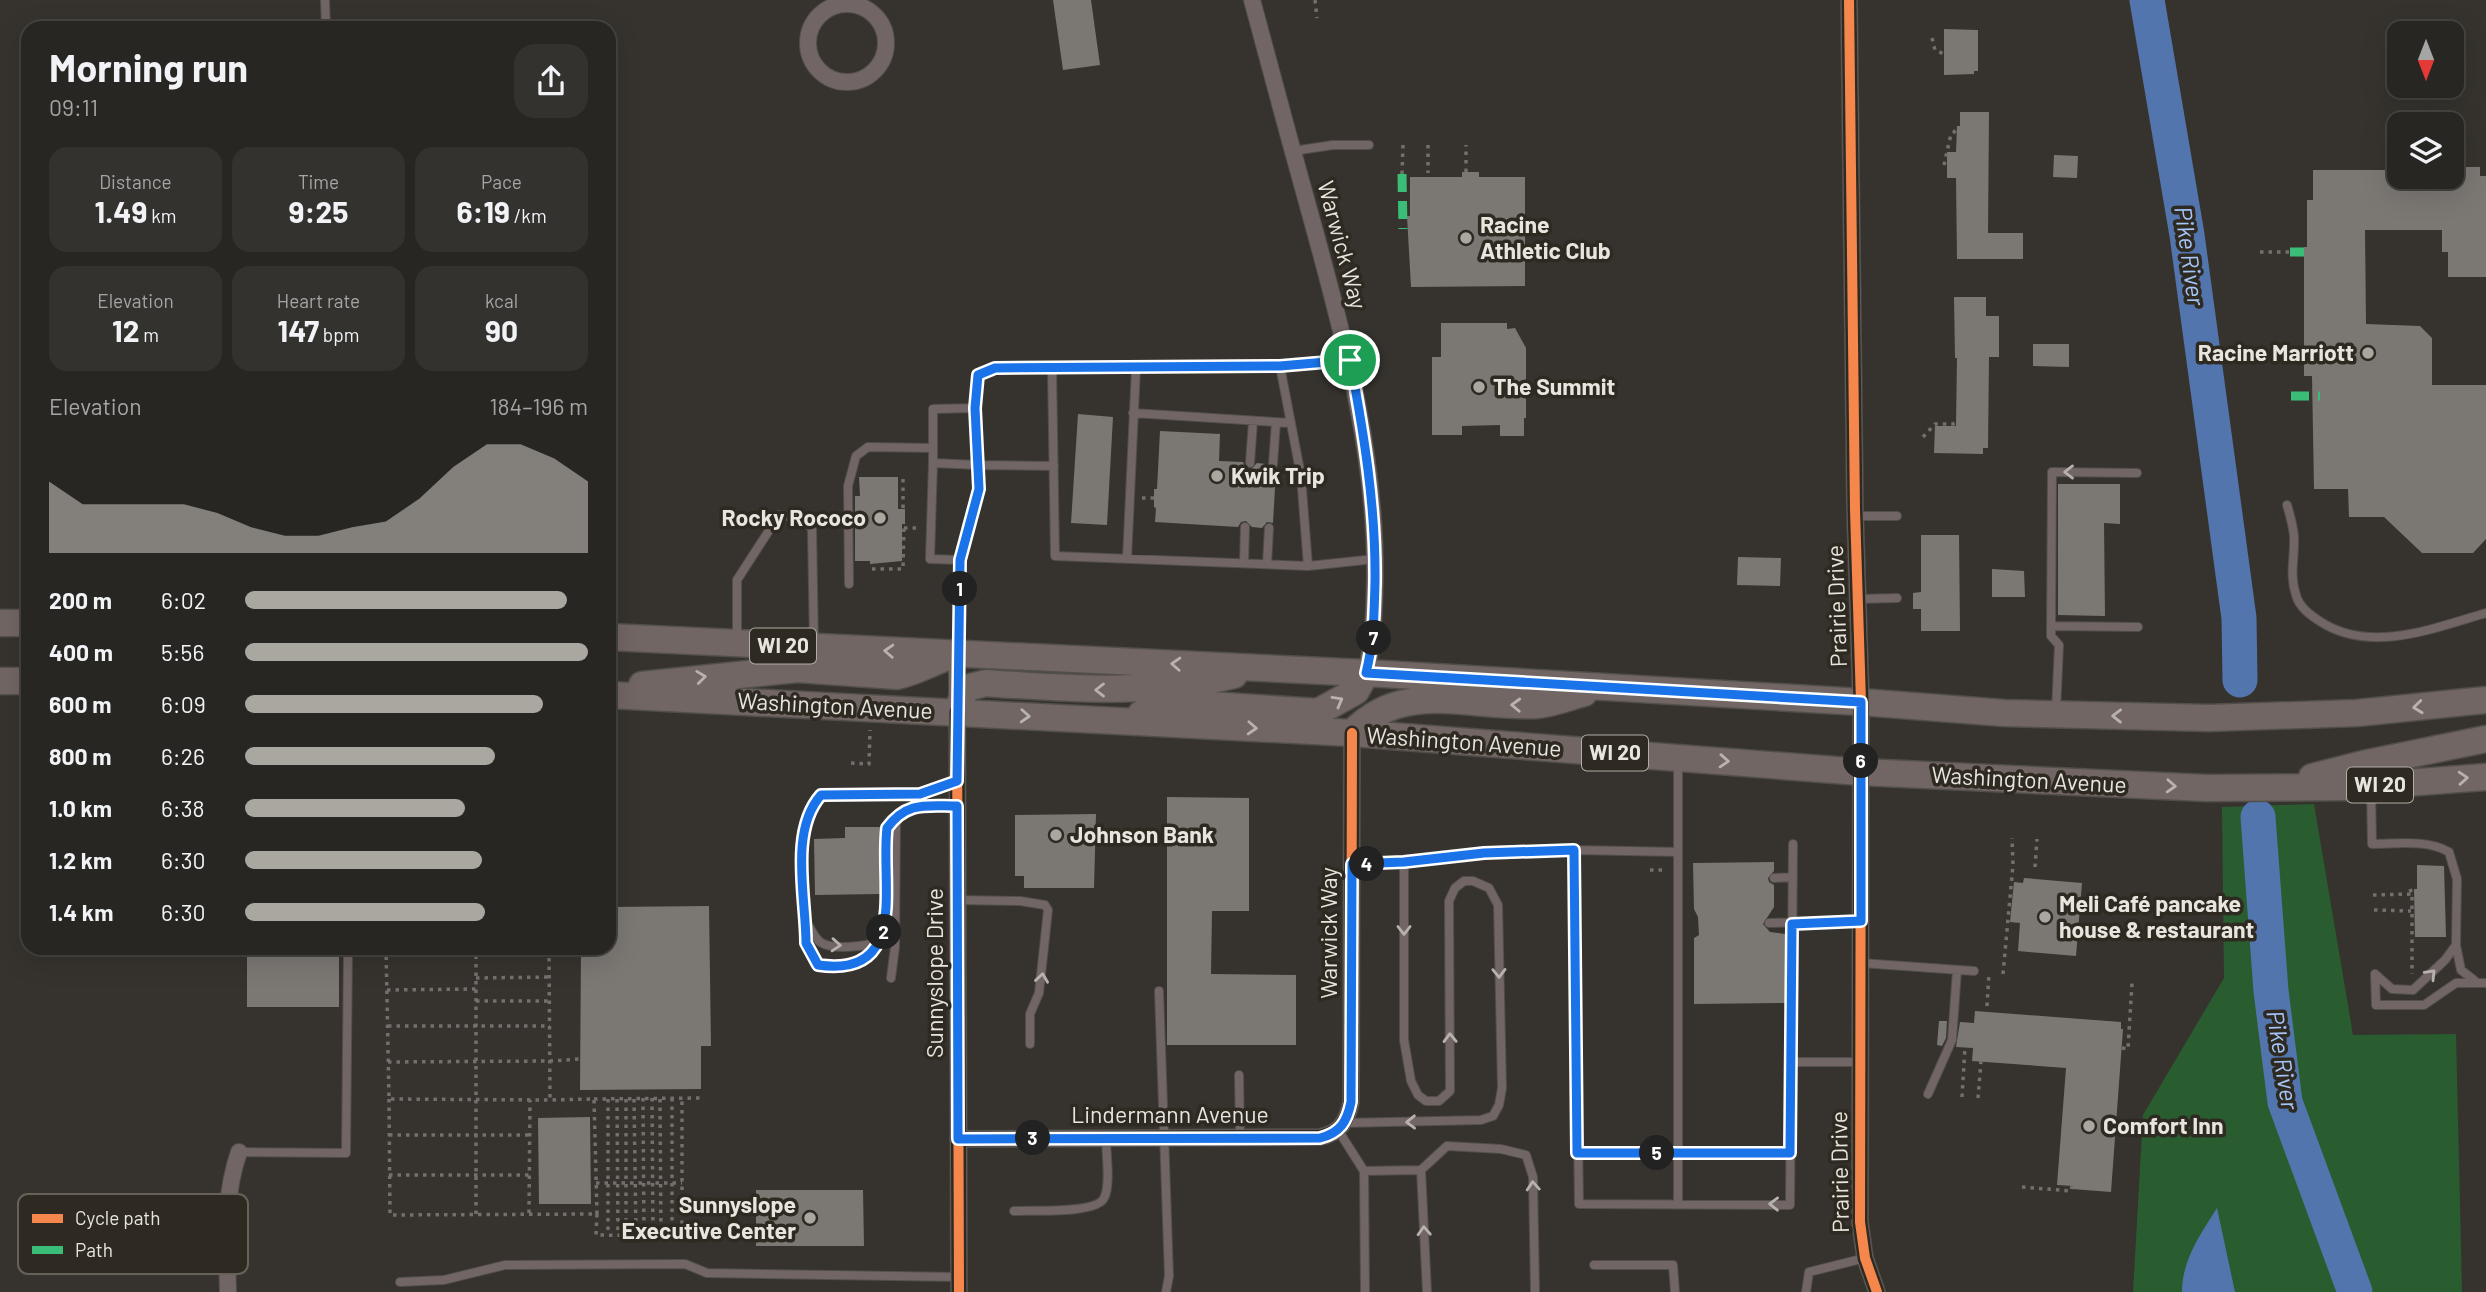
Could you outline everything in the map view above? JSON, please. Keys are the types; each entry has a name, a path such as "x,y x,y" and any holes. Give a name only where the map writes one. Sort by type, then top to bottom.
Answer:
{"main road":[{"path":"0,623 21,623"},
{"name":"WI 20","path":"616,637 1366,673 2004,713 2209,718 2330,714 2486,700"},
{"path":"616,688 797,669 897,676 912,673 932,662 957,654"},
{"path":"957,712 966,688 986,683 1098,691 1196,684 1265,668"},
{"path":"1130,721 1152,707 1171,705 1318,712 1356,691 1366,673"},
{"path":"0,681 21,681"},
{"path":"1352,733 1365,719 1392,705 1419,699 1541,705 1606,687"},
{"name":"Washington Avenue","path":"616,695 1352,733 1861,772 2206,788 2273,787 2371,774"},
{"path":"2371,774 2486,739"},
{"name":"WI 20","path":"2371,774 2486,777"}],"street":[{"name":"Warwick Way","path":"1252,0 1350,360 1366,445 1375,559 1374,640 1366,673"},
{"name":"Prairie Drive","path":"1849,0 1855,516 1861,702 1860,1222 1865,1258 1877,1292"},
{"path":"830,3 856,4 867,8 884,26 887,38 882,62 874,72 863,79 849,83 823,75 808,52 809,32 830,3"},
{"name":"Sunnyslope Drive","path":"957,654 958,1284"},
{"name":"Warwick Way","path":"1341,1127 1351,1102 1352,733"},
{"name":"Lindermann Avenue","path":"958,1139 1320,1138 1341,1127"},
{"path":"229,1194 231,1176 239,1152"},
{"path":"228,1274 228,1292"}],"lane":[{"path":"325,0 326,21"},
{"path":"1293,151 1333,145 1369,145"},
{"path":"957,654 960,560 979,489 975,408 978,375 995,368 1280,366 1350,360"},
{"path":"1280,366 1301,476 1308,566"},
{"path":"1127,559 1136,368"},
{"path":"1052,369 1055,556 1308,566 1375,559"},
{"path":"960,560 930,559 933,409 975,408"},
{"path":"1133,413 1291,423"},
{"path":"1250,463 1253,421"},
{"path":"1273,464 1276,422"},
{"path":"849,584 848,486 856,456 868,447 933,448"},
{"path":"933,463 1054,466"},
{"path":"2055,714 2059,645 2051,636 2052,472 2137,473"},
{"path":"2287,505 2294,536 2291,572 2296,598 2308,614 2334,630 2361,637 2403,636 2486,613"},
{"path":"737,643 737,580 779,515 804,519 812,529 814,647"},
{"path":"1855,516 1897,516"},
{"path":"1244,563 1245,527"},
{"path":"1267,564 1269,528"},
{"path":"1857,599 1897,598"},
{"path":"2051,626 2138,627"},
{"path":"1678,758 1678,1203"},
{"path":"2371,774 2372,844 2422,844 2440,846 2449,852 2457,880 2456,945 2461,970 2469,978 2484,983"},
{"path":"957,781 920,794 821,795 813,804 805,821 802,839 806,943 818,965 852,965 879,943 884,934 887,828 896,817 907,809 920,805 957,806"},
{"path":"891,978 895,947 896,817"},
{"path":"1574,850 1579,1204 1790,1205 1791,1062 1788,996 1793,844"},
{"path":"1352,864 1404,862 1484,853 1574,850 1678,852"},
{"path":"1365,1292 1364,1171 1341,1127 1481,1120 1493,1116 1499,1105 1502,1088 1498,905 1489,888 1473,881 1464,881 1455,888 1449,901 1450,1091 1440,1101 1426,1101 1418,1095 1411,1081 1404,1040 1404,862"},
{"path":"1774,878 1793,877"},
{"path":"957,900 1020,901 1045,905 1048,910 1040,993 1030,1014 1030,1044"},
{"path":"806,920 814,937 822,943 865,946 879,943"},
{"path":"1769,923 1861,921"},
{"path":"2456,945 2445,960 2413,990 2392,989 2375,974 2376,1005 2424,1005 2456,983 2484,983"},
{"path":"239,1152 346,1153 348,955"},
{"path":"1861,963 1974,971"},
{"path":"1928,1094 1952,1040 1957,970"},
{"path":"1159,991 1165,1138 1168,1276 1166,1292"},
{"path":"1791,1062 1860,1062"},
{"path":"1239,1075 1240,1138"},
{"path":"1014,1211 1083,1209 1099,1205 1107,1188 1106,1138"},
{"path":"1364,1171 1421,1170 1447,1146 1501,1149 1526,1155 1533,1177 1535,1292"},
{"path":"1577,1153 1790,1153"},
{"path":"1421,1170 1427,1292"},
{"path":"1806,1292 1809,1272 1865,1258"},
{"path":"400,1282 444,1280 505,1265 685,1264 707,1273 958,1284"},
{"path":"1594,1265 1674,1265 1675,1292"}],"path":[{"path":"1315,0 1317,18"},
{"path":"1932,38 1935,50 1944,54"},
{"path":"1944,166 1951,134 1956,130"},
{"path":"1402,174 1403,145"},
{"path":"1428,145 1428,173"},
{"path":"1466,145 1466,172"},
{"path":"2260,252 2290,252"},
{"path":"1923,437 1935,425 1953,425 1956,422"},
{"path":"903,479 903,509"},
{"path":"872,569 903,569 904,524"},
{"path":"851,763 869,764 870,730"},
{"path":"2003,974 2010,912 2012,838"},
{"path":"2035,867 2037,839"},
{"path":"1650,870 1667,870"},
{"path":"2374,895 2411,892 2413,983"},
{"path":"2374,910 2411,911"},
{"path":"386,955 390,1215 597,1213"},
{"path":"476,955 476,1214"},
{"path":"550,955 550,1100"},
{"path":"1987,1006 1989,972"},
{"path":"476,978 550,978"},
{"path":"2122,1048 2128,1049 2133,983"},
{"path":"387,990 476,989"},
{"path":"476,1001 550,1001"},
{"path":"387,1026 550,1026"},
{"path":"388,1062 580,1059"},
{"path":"1978,1098 1981,1061"},
{"path":"1962,1097 1964,1066"},
{"path":"643,1098 645,1236"},
{"path":"652,1098 653,1236"},
{"path":"671,1098 672,1236"},
{"path":"594,1100 596,1235 682,1236 682,1098"},
{"path":"389,1099 701,1098"},
{"path":"608,1099 608,1236"},
{"path":"617,1099 618,1236"},
{"path":"626,1099 626,1236"},
{"path":"634,1099 636,1236"},
{"path":"660,1099 661,1236"},
{"path":"529,1214 530,1100"},
{"path":"389,1135 530,1135"},
{"path":"389,1174 529,1175"},
{"path":"596,1183 682,1183"},
{"path":"2022,1187 2071,1191 2072,1186"}],"green space":[{"path":"2314,804 2353,1035 2456,1034 2462,1292 2133,1292 2143,1115 2224,978 2222,807"}],"water":[{"path":"2217,1208 2235,1292 2182,1292 2189,1258"}],"building":[{"path":"1053,0 1091,0 1100,65 1063,70"},
{"path":"1944,29 1978,30 1978,71 1974,71 1974,74 1944,75"},
{"path":"1960,112 1989,112 1988,233 2023,233 2023,259 1957,259 1956,178 1947,178 1947,152 1956,152"},
{"path":"2054,155 2078,156 2077,178 2053,177"},
{"name":"Racine Marriott","path":"2464,167 2480,167 2480,176 2486,176 2486,277 2448,277 2448,252 2442,252 2442,230 2365,230 2366,324 2420,326 2432,338 2432,385 2486,385 2486,539 2473,553 2422,553 2384,517 2349,517 2348,489 2314,489 2312,376 2304,376 2304,247 2307,247 2307,200 2313,200 2313,170 2387,170 2387,189 2464,189"},
{"name":"Racine Athletic Club","path":"1462,172 1479,172 1479,177 1525,177 1525,286 1411,287 1407,216 1410,216 1410,177 1462,177"},
{"path":"1954,297 1986,297 1986,316 1999,316 1999,357 1989,357 1988,448 1983,448 1983,454 1934,453 1935,426 1956,426"},
{"name":"The Summit","path":"1441,323 1507,323 1507,329 1515,328 1526,348 1524,436 1500,436 1500,425 1462,426 1462,435 1432,435 1432,357 1441,357"},
{"path":"2033,344 2069,344 2069,367 2033,366"},
{"path":"1078,414 1113,417 1107,525 1071,523"},
{"name":"Kwik Trip","path":"1160,431 1220,434 1219,461 1243,462 1250,470 1257,463 1266,464 1270,470 1276,470 1273,523 1267,522 1262,528 1252,527 1246,521 1241,522 1238,527 1155,522 1154,489 1157,489"},
{"name":"Rocky Rococo","path":"859,477 898,477 898,509 905,509 905,524 902,524 902,561 870,564 870,561 855,561 855,496 860,496"},
{"path":"2058,484 2120,484 2120,524 2104,523 2105,616 2058,615"},
{"path":"1921,535 1959,535 1960,631 1921,631 1921,609 1913,609 1913,593 1921,592"},
{"path":"1738,557 1781,558 1780,586 1737,585"},
{"path":"1992,569 2024,571 2025,597 1992,597"},
{"path":"1167,797 1249,798 1249,911 1212,911 1211,974 1296,975 1296,1045 1167,1045"},
{"name":"Johnson Bank","path":"1096,814 1094,888 1024,888 1024,876 1015,876 1015,815"},
{"path":"845,827 880,827 880,894 815,895 814,839 845,838"},
{"path":"1774,862 1774,871 1768,878 1774,885 1774,907 1763,924 1770,932 1785,934 1785,1003 1694,1004 1694,938 1699,935 1698,917 1694,909 1693,863"},
{"path":"2417,865 2444,866 2446,937 2415,937 2414,889 2417,889"},
{"name":"Meli Café pancake house & restaurant","path":"2024,878 2082,883 2076,956 2018,951 2020,923 2010,922 2014,882 2023,883"},
{"path":"709,906 711,1046 701,1046 701,1089 580,1090 581,955 616,955 616,907"},
{"path":"247,955 339,955 339,1007 247,1007"},
{"name":"Comfort Inn","path":"1975,1011 2121,1022 2123,1029 2111,1192 2057,1185 2066,1068 1972,1061 1973,1048 1956,1047 1960,1022 1974,1023"},
{"path":"1939,1021 1947,1021 1946,1038 1942,1046 1937,1045"},
{"path":"590,1117 591,1204 539,1204 538,1118"},
{"name":"Sunnyslope Executive Center","path":"756,1190 863,1190 864,1246 756,1246"}],"waterway":[{"name":"Pike River","path":"2147,0 2187,235 2239,618 2240,680"},
{"name":"Pike River","path":"2258,817 2271,991 2285,1102 2355,1292"}],"marked path":[{"path":"1402,174 1403,229"},
{"path":"2290,252 2304,252"},
{"path":"2291,396 2320,396"}],"cycle path":[{"path":"1849,0 1855,510 1861,702 1860,1222 1865,1258 1877,1292"},
{"path":"957,712 959,1292"},
{"path":"958,1139 1320,1137 1333,1133 1341,1126 1351,1102 1352,733"}],"place":[{"name":"Racine Athletic Club","path":"1466,238"},
{"name":"Racine Marriott","path":"2368,353"},
{"name":"The Summit","path":"1479,387"},
{"name":"Kwik Trip","path":"1217,476"},
{"name":"Rocky Rococo","path":"880,518"},
{"name":"Johnson Bank","path":"1056,835"},
{"name":"Meli Café pancake house & restaurant","path":"2045,917"},
{"name":"Comfort Inn","path":"2089,1126"},
{"name":"Sunnyslope Executive Center","path":"810,1218"}],"route":[{"path":"1350,360 1364,434 1375,559 1374,640 1366,673 1861,702 1861,921 1792,924 1790,1153 1577,1153 1574,850 1484,853 1404,862 1352,864 1351,1102 1348,1116 1338,1130 1320,1138 958,1139 957,806 920,805 907,809 887,828 886,916 884,934 879,943 852,965 818,965 810,952 806,943 802,839 805,821 813,804 821,795 920,794 957,781 960,560 979,489 975,408 978,375 995,368 1280,366 1350,360"}]}
